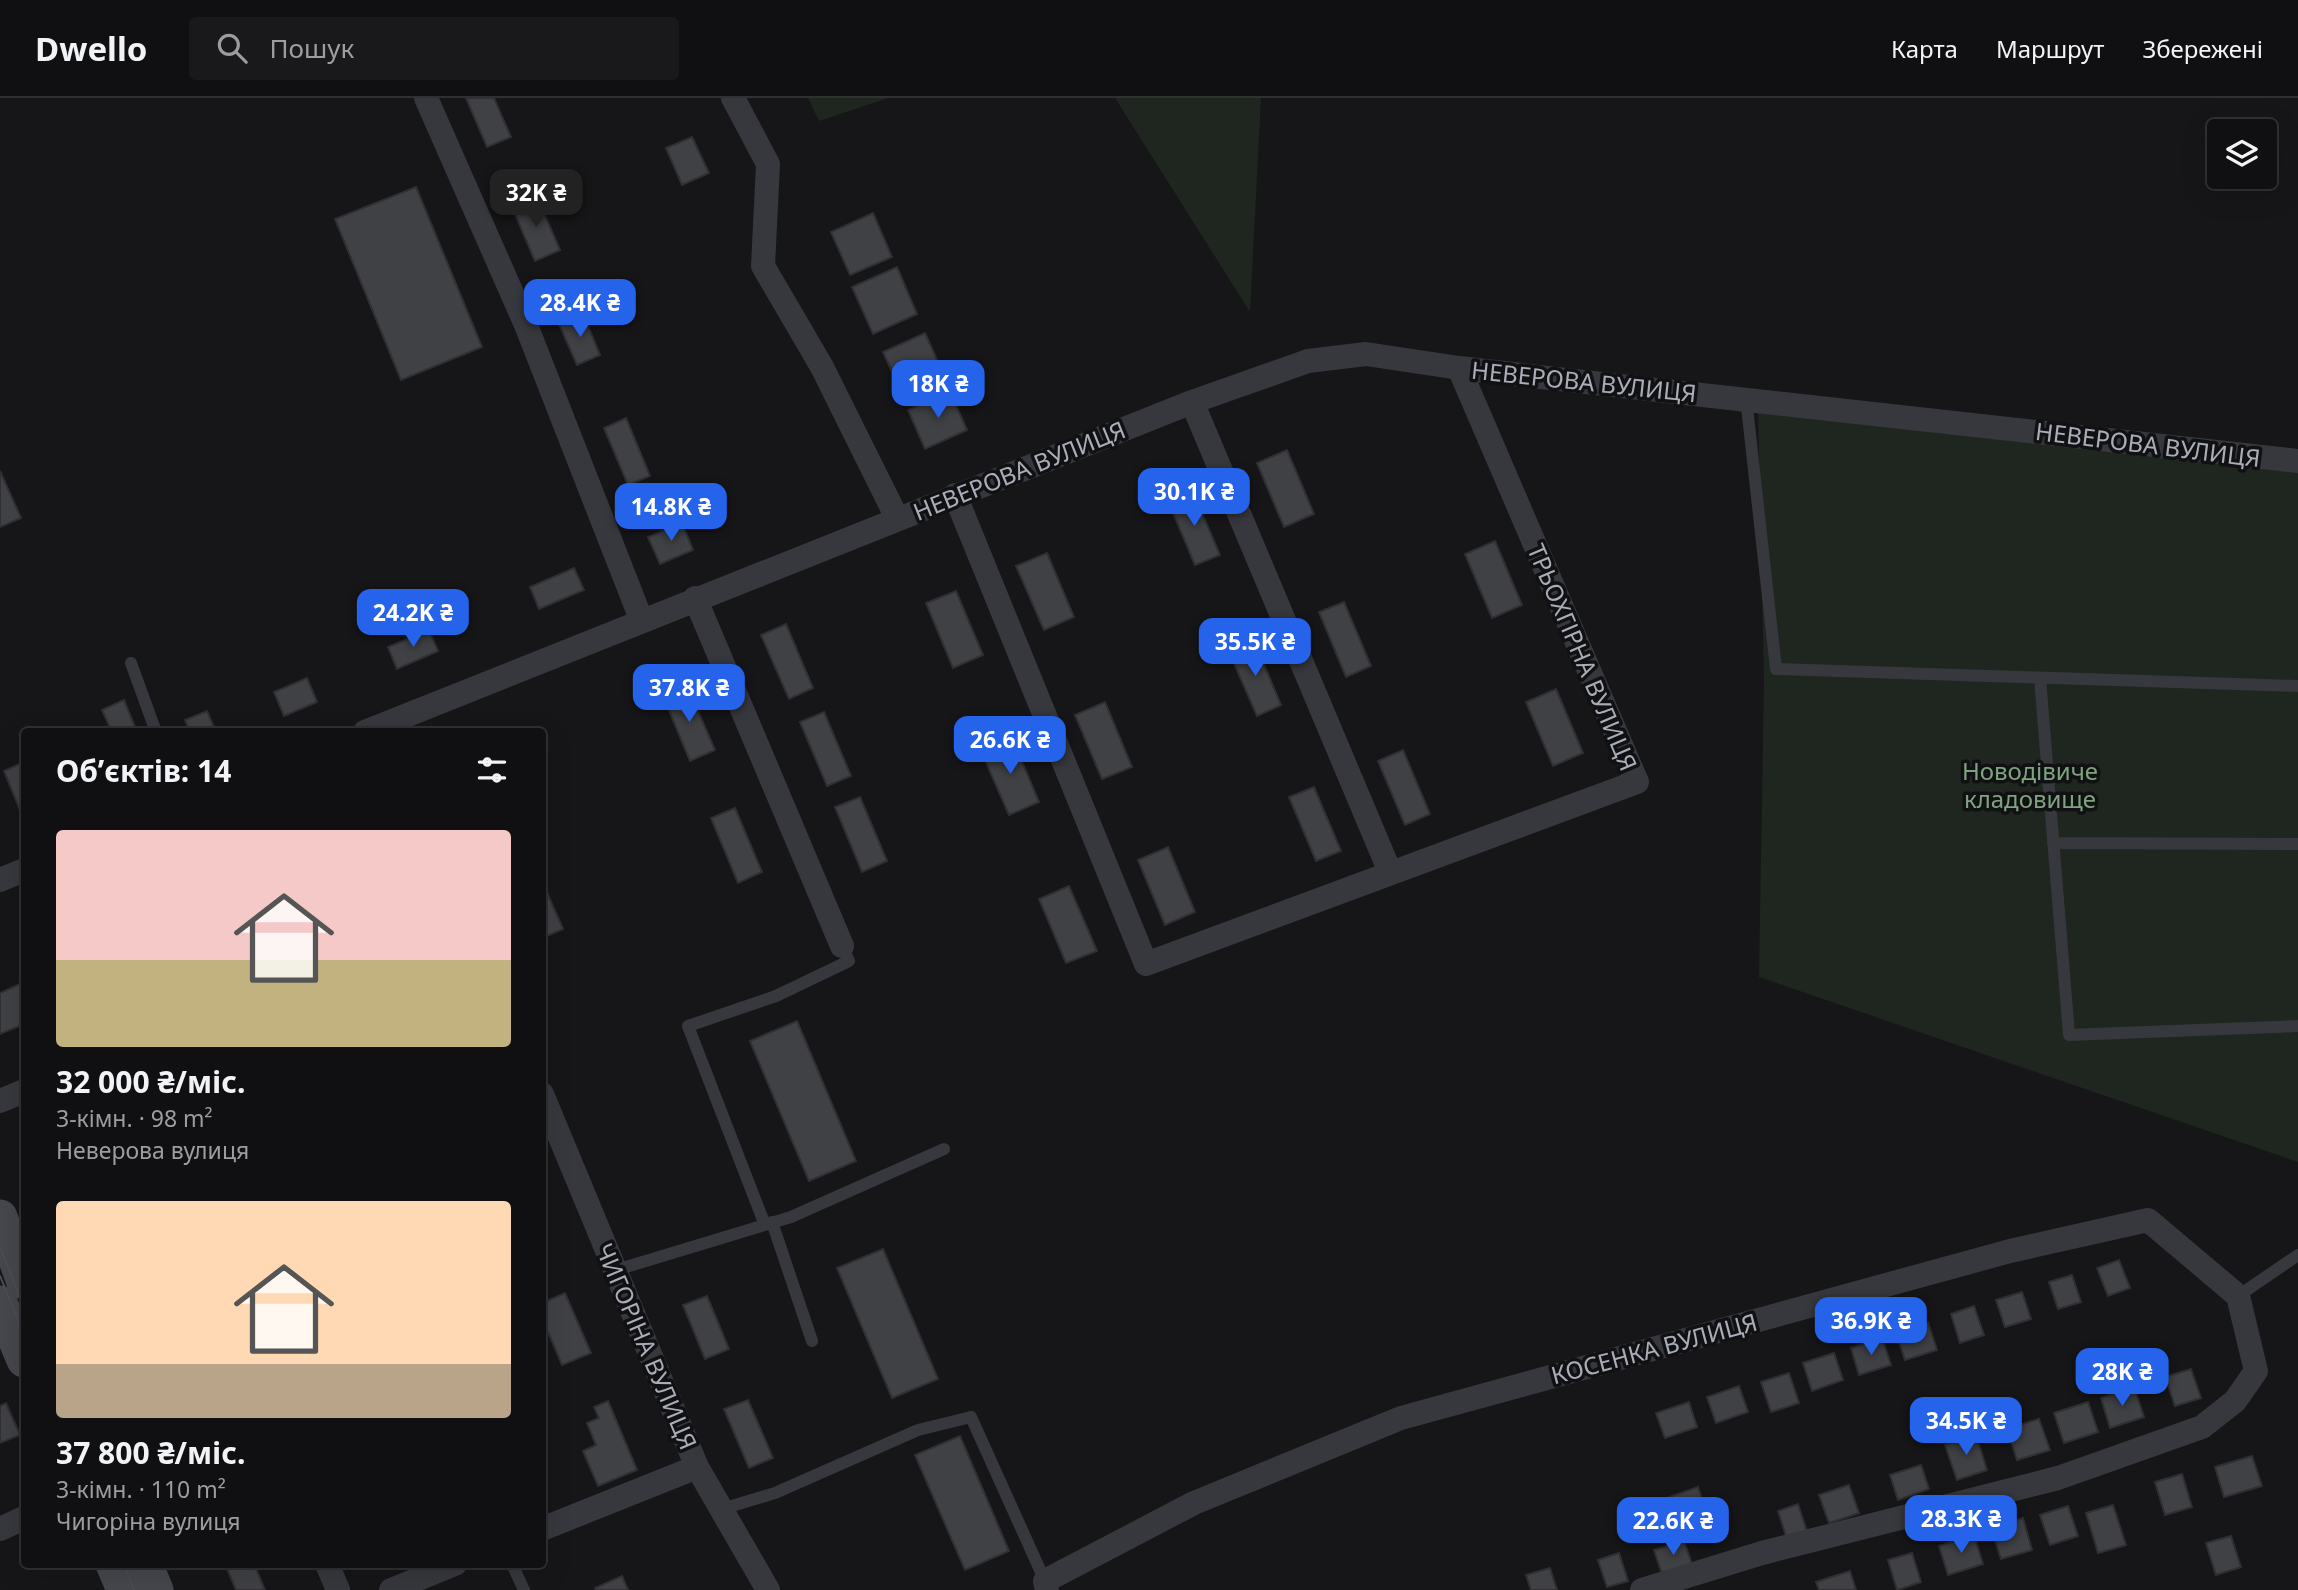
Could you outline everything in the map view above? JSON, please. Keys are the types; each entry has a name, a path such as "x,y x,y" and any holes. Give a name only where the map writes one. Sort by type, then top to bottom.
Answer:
{"main road":[{"path":"0,1217 21,1274"},
{"path":"0,1300 21,1352"},
{"path":"115,1568 124,1590"},
{"path":"147,1568 156,1590"}],"street":[{"path":"426,98 526,325 641,619"},
{"name":"НЕВЕРОВА ВУЛИЦЯ","path":"733,98 768,164 763,266 822,367 897,518"},
{"name":"НЕВЕРОВА ВУЛИЦЯ","path":"390,727 641,619 1192,402 1308,361 1366,354 1459,368 1746,397 2298,461"},
{"name":"ТРЬОХГІРНА ВУЛИЦЯ","path":"956,495 1146,964 1637,782 1459,368"},
{"path":"1192,402 1390,872"},
{"path":"695,598 842,946"},
{"path":"0,880 21,871"},
{"path":"0,1101 21,1092"},
{"name":"ЧИГОРІНА ВУЛИЦЯ","path":"546,1104 697,1467 768,1590"},
{"name":"КОСЕНКА ВУЛИЦЯ","path":"1046,1586 1194,1503 1401,1418 2010,1251 2148,1220 2238,1296"},
{"path":"0,1300 21,1290"},
{"path":"1642,1590 1762,1553 2058,1478 2202,1427 2235,1401 2256,1371 2238,1296"},
{"path":"546,1527 697,1467"},
{"path":"0,1528 21,1519"},
{"path":"329,1568 338,1590"},
{"path":"391,1590 444,1568"}],"lane":[{"path":"1746,397 1776,669 2298,686"},
{"path":"131,663 155,728"},
{"path":"2040,678 2069,1035 2298,1026"},
{"path":"2053,843 2298,844"},
{"path":"812,1341 768,1223 688,1026 776,996 849,961 842,946"},
{"path":"616,1270 768,1223 944,1149"},
{"path":"2238,1296 2298,1255"},
{"path":"722,1509 775,1493 918,1430 971,1417 1046,1586"},
{"path":"514,1568 524,1590"}],"green space":[{"path":"808,98 888,98 819,121"},
{"path":"1115,98 1261,98 1250,312"},
{"name":"Новодівиче кладовище","path":"1758,409 2298,471 2298,1162 1759,977 1764,681"}],"building":[{"path":"466,98 494,98 511,137 487,147"},
{"path":"692,137 709,173 682,185 666,148"},
{"path":"416,187 482,347 401,380 335,219"},
{"path":"537,197 560,250 535,261 512,207"},
{"path":"873,213 892,257 850,275 831,232"},
{"path":"897,267 917,314 873,334 852,287"},
{"path":"583,314 600,355 577,365 559,324"},
{"path":"925,333 942,371 900,389 883,352"},
{"path":"950,391 967,430 925,449 908,410"},
{"path":"626,418 650,476 628,485 604,428"},
{"path":"1287,450 1314,514 1284,527 1257,463"},
{"path":"0,471 21,518 0,527"},
{"path":"1192,490 1220,555 1195,565 1168,501"},
{"path":"682,523 693,550 660,564 648,537"},
{"path":"1495,541 1522,605 1492,618 1465,554"},
{"path":"1047,553 1074,617 1044,630 1016,566"},
{"path":"574,568 584,590 539,609 530,587"},
{"path":"956,591 983,655 953,668 926,603"},
{"path":"1344,602 1371,666 1346,677 1319,612"},
{"path":"786,624 813,688 789,699 761,635"},
{"path":"429,630 438,651 397,669 388,647"},
{"path":"1254,641 1281,705 1257,716 1229,652"},
{"path":"307,678 317,702 284,716 274,692"},
{"path":"687,686 715,750 690,761 663,696"},
{"path":"1556,689 1583,753 1553,766 1526,702"},
{"path":"124,700 135,728 110,728 102,710"},
{"path":"1105,702 1132,767 1102,779 1075,715"},
{"path":"207,711 214,728 188,728 185,720"},
{"path":"824,712 851,776 827,786 800,722"},
{"path":"1012,738 1039,802 1009,815 981,751"},
{"path":"1403,750 1430,814 1405,825 1378,761"},
{"path":"21,763 21,810 20,810 4,771"},
{"path":"1314,787 1341,851 1316,861 1289,797"},
{"path":"860,797 887,861 862,872 835,807"},
{"path":"735,808 762,872 738,883 711,818"},
{"path":"1168,847 1195,912 1165,925 1138,860"},
{"path":"1069,886 1097,951 1066,963 1039,899"},
{"path":"546,890 563,929 546,936"},
{"path":"21,983 21,1025 0,1034 0,993"},
{"path":"797,1021 856,1161 809,1181 750,1041"},
{"path":"883,1249 938,1379 892,1398 837,1268"},
{"path":"2119,1260 2130,1288 2108,1296 2097,1268"},
{"path":"2072,1275 2081,1302 2058,1309 2049,1282"},
{"path":"2022,1292 2031,1319 2005,1327 1996,1300"},
{"path":"565,1293 591,1353 562,1365 546,1327 546,1301"},
{"path":"707,1296 729,1349 705,1359 683,1305"},
{"path":"1974,1306 1984,1335 1960,1343 1951,1314"},
{"path":"1928,1322 1937,1350 1905,1360 1896,1333"},
{"path":"1882,1338 1891,1365 1859,1375 1851,1348"},
{"path":"1834,1353 1843,1380 1812,1391 1803,1363"},
{"path":"2191,1369 2201,1398 2175,1406 2165,1377"},
{"path":"1789,1373 1799,1403 1771,1412 1761,1382"},
{"path":"1739,1386 1748,1412 1716,1423 1707,1397"},
{"path":"2134,1387 2144,1417 2110,1428 2101,1398"},
{"path":"748,1400 773,1458 749,1468 724,1409"},
{"path":"608,1401 637,1470 598,1486 583,1451 596,1445 587,1423 599,1418 594,1407"},
{"path":"1689,1402 1697,1427 1665,1438 1656,1413"},
{"path":"2088,1402 2098,1432 2064,1443 2054,1413"},
{"path":"6,1403 20,1435 0,1443 0,1406"},
{"path":"2039,1419 2050,1450 2017,1460 2007,1429"},
{"path":"1976,1435 1987,1470 1957,1480 1945,1445"},
{"path":"960,1436 1009,1551 965,1570 915,1455"},
{"path":"2252,1456 2262,1486 2224,1497 2215,1467"},
{"path":"1921,1465 1929,1489 1898,1500 1890,1475"},
{"path":"2182,1474 2192,1507 2165,1515 2155,1482"},
{"path":"1849,1485 1859,1513 1829,1523 1819,1495"},
{"path":"1698,1487 1706,1511 1677,1521 1669,1497"},
{"path":"1798,1504 1807,1532 1787,1539 1778,1511"},
{"path":"2113,1505 2126,1545 2098,1553 2086,1513"},
{"path":"2068,1506 2078,1536 2050,1545 2040,1515"},
{"path":"2023,1518 2032,1550 2001,1559 1991,1528"},
{"path":"1974,1535 1983,1564 1948,1575 1939,1546"},
{"path":"2231,1536 2241,1567 2216,1575 2206,1543"},
{"path":"1684,1541 1692,1564 1662,1574 1654,1550"},
{"path":"1619,1553 1628,1581 1607,1587 1598,1560"},
{"path":"1912,1553 1921,1582 1897,1590 1888,1560"},
{"path":"227,1568 256,1568 265,1590 236,1590"},
{"path":"1550,1568 1557,1590 1531,1590 1526,1575"},
{"path":"1850,1571 1856,1590 1819,1590 1816,1582"},
{"path":"622,1576 628,1590 595,1588"}],"tram line":[{"path":"0,1247 21,1300"},
{"path":"0,1276 21,1327"},
{"path":"126,1568 134,1590"}]}
